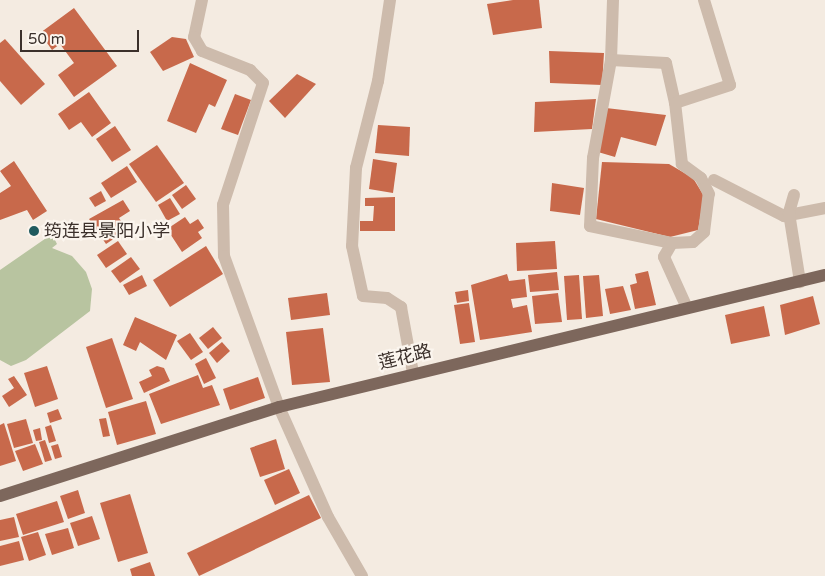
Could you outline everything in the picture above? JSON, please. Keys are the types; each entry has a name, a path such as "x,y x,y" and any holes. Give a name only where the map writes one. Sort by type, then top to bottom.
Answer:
{"main road":[{"name":"莲花路","path":"0,496 279,407 413,373 825,275"}],"street":[{"path":"202,0 194,37 202,51 250,70 264,83 223,205 221,236 226,263 279,407 328,517 362,576"},
{"path":"390,0 378,81 356,168 352,246 363,296 387,298 401,307 413,373"},
{"path":"611,60 666,63 674,103 682,164 701,178 709,194 704,232 693,242 672,243 590,226 593,158 611,60 613,0"},
{"path":"674,103 730,85 704,0"},
{"path":"714,180 789,217 825,208"},
{"path":"794,195 789,217 800,282"},
{"path":"672,243 664,257 687,308"}],"green space":[{"path":"52,234 57,244 52,248 72,256 86,272 92,289 90,311 26,360 11,366 0,360 0,270"}],"building":[{"path":"513,0 539,0 542,28 493,35 487,4"},
{"path":"74,8 117,66 74,97 58,75 74,63 60,44 52,50 40,33"},
{"path":"172,37 186,39 194,57 163,71 150,52"},
{"path":"5,39 45,84 21,105 0,81 0,43"},
{"path":"549,51 604,53 602,85 550,83"},
{"path":"190,63 227,80 215,107 209,104 196,133 167,121"},
{"path":"297,74 316,84 285,118 269,101"},
{"path":"89,92 111,123 92,137 81,122 69,130 58,114"},
{"path":"235,94 251,100 238,135 221,129"},
{"path":"596,99 592,129 534,132 535,102"},
{"path":"606,108 666,115 656,146 621,137 615,157 598,152"},
{"path":"378,125 410,127 409,156 375,153"},
{"path":"115,126 131,150 112,162 96,139"},
{"path":"157,145 184,183 156,202 129,164"},
{"path":"373,159 397,163 393,193 369,189"},
{"path":"14,161 47,211 33,220 27,210 0,220 0,193 11,186 0,171"},
{"path":"602,162 669,164 693,178 704,196 698,230 670,237 596,219"},
{"path":"127,166 137,182 111,198 101,183"},
{"path":"552,183 584,188 580,215 550,211"},
{"path":"186,185 196,199 182,209 172,195"},
{"path":"101,191 106,201 95,207 89,198"},
{"path":"395,197 395,231 360,231 360,221 373,221 374,206 365,206 365,198"},
{"path":"170,198 180,214 167,221 158,205"},
{"path":"123,200 130,211 119,218 127,230 106,244 89,219"},
{"path":"185,217 190,224 198,219 204,228 198,232 202,238 182,252 167,229"},
{"path":"118,241 127,254 106,268 97,255"},
{"path":"555,241 557,269 517,271 516,243"},
{"path":"206,246 223,274 170,307 153,280"},
{"path":"131,257 140,269 120,283 111,271"},
{"path":"648,271 656,305 635,309 630,285 637,283 635,274"},
{"path":"557,272 559,290 530,292 528,275"},
{"path":"507,274 509,281 525,279 527,297 511,299 513,308 527,305 532,332 480,340 471,285"},
{"path":"142,275 147,286 129,295 123,285"},
{"path":"579,275 582,319 567,320 564,276"},
{"path":"599,275 603,316 586,318 583,276"},
{"path":"623,286 631,310 610,314 605,289"},
{"path":"468,290 469,301 457,303 455,292"},
{"path":"327,293 330,315 291,320 288,298"},
{"path":"558,293 562,322 535,324 532,296"},
{"path":"813,296 820,324 785,335 780,305"},
{"path":"469,303 475,342 460,344 454,305"},
{"path":"764,306 770,336 731,344 725,315"},
{"path":"135,317 177,335 166,360 140,342 136,351 123,345"},
{"path":"213,327 222,338 208,349 199,338"},
{"path":"323,328 330,382 292,385 286,332"},
{"path":"190,333 203,352 191,360 177,341"},
{"path":"112,338 133,399 106,408 86,347"},
{"path":"222,342 230,351 217,363 209,353"},
{"path":"206,358 216,378 204,384 195,364"},
{"path":"47,366 58,399 35,407 24,373"},
{"path":"157,366 164,368 170,381 144,393 139,382 152,376 149,370"},
{"path":"198,375 203,388 212,385 220,405 161,424 149,394"},
{"path":"14,376 27,395 9,407 2,396 14,388 8,379"},
{"path":"258,377 265,398 230,410 223,389"},
{"path":"146,401 156,434 117,445 108,412"},
{"path":"58,409 62,419 50,423 47,413"},
{"path":"106,418 110,436 103,437 99,419"},
{"path":"26,419 33,443 14,448 7,424"},
{"path":"4,423 16,461 0,466 0,425"},
{"path":"51,425 56,441 49,443 45,427"},
{"path":"40,428 42,440 36,441 33,430"},
{"path":"276,439 285,469 260,477 250,448"},
{"path":"45,440 52,460 45,462 39,442"},
{"path":"35,444 43,464 23,471 15,451"},
{"path":"58,444 62,457 55,459 51,446"},
{"path":"289,469 300,493 275,505 264,480"},
{"path":"78,490 85,513 68,519 60,496"},
{"path":"130,494 148,553 118,562 100,503"},
{"path":"309,495 321,518 199,576 187,553"},
{"path":"57,501 64,522 23,535 16,514"},
{"path":"92,516 100,539 78,546 70,523"},
{"path":"14,517 19,537 0,541 0,520"},
{"path":"68,528 74,548 52,555 45,534"},
{"path":"38,532 46,555 29,561 21,537"},
{"path":"19,541 24,560 0,566 0,546"},
{"path":"150,562 155,576 132,576 130,569"}],"place":[{"name":"筠连县景阳小学","path":"34,231"}]}
